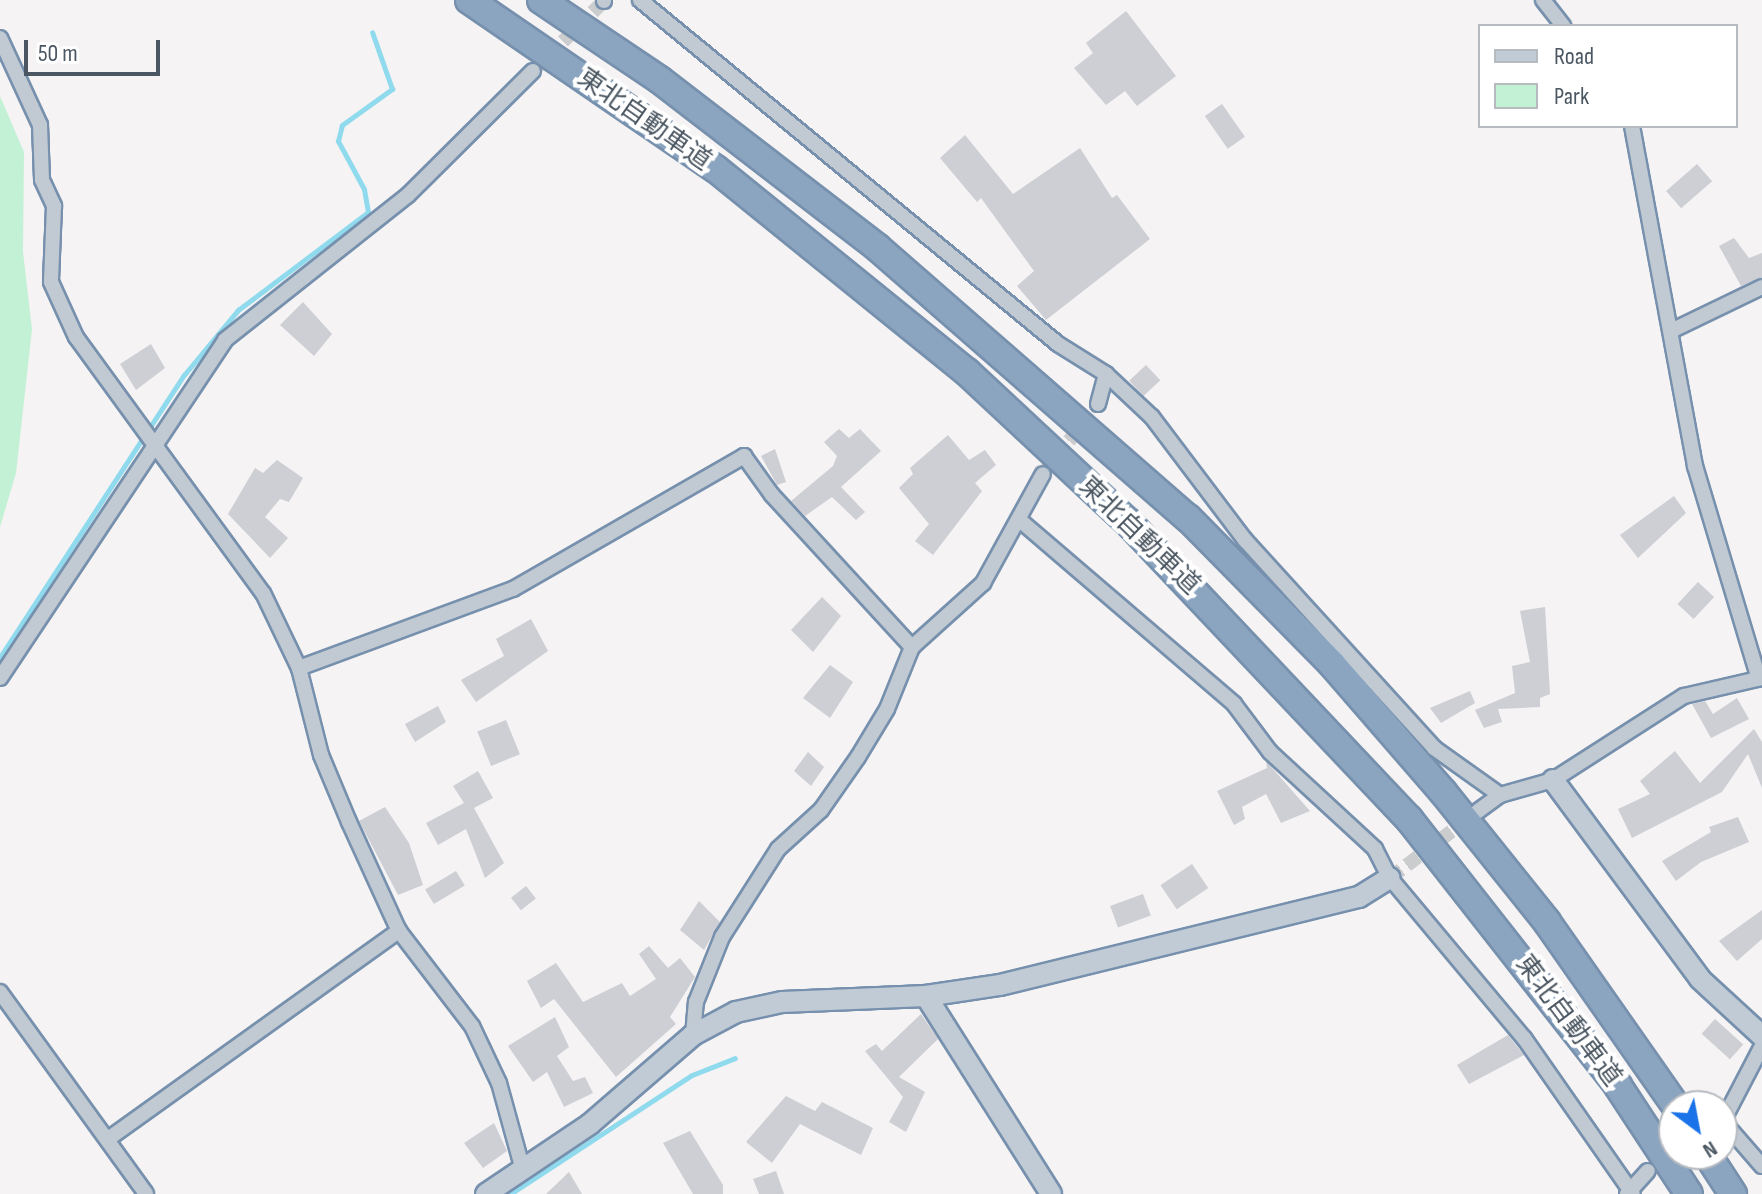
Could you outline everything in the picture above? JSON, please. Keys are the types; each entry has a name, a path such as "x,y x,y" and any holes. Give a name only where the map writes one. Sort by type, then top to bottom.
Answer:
{"highway":[{"name":"東北自動車道","path":"469,0 716,169 967,372 1128,522 1409,819 1618,1086 1689,1194"},
{"name":"東北自動車道","path":"541,0 660,80 878,248 1188,518 1332,664 1443,792 1547,922 1665,1090"},
{"path":"1717,1170 1733,1194"}],"street":[{"path":"640,0 1058,344 1106,374 1152,417 1245,540 1434,748 1500,795"},
{"path":"1543,0 1561,24"},
{"path":"0,38 40,125 42,180 54,206 51,282 76,337 263,593 299,668 321,755 399,931 472,1026 499,1083 523,1170"},
{"path":"0,678 149,440 225,340 408,195 533,71"},
{"path":"1478,811 1500,795 1553,780 1684,696 1760,679 1695,466 1632,128"},
{"path":"1671,331 1762,287"},
{"path":"1098,404 1106,374"},
{"path":"299,668 513,589 744,456 772,495 912,647"},
{"path":"693,1035 696,1002 722,937 778,849 821,810 858,757 887,709 912,647 983,583 1022,522 1043,474"},
{"path":"1022,522 1234,704 1270,752 1375,849 1390,878 1524,1038 1630,1193 1648,1171"},
{"path":"1553,780 1700,979 1762,1036"},
{"path":"486,1194 590,1124 693,1035 764,1004 926,996 1000,985 1344,901 1390,878"},
{"path":"108,1139 399,931"},
{"path":"0,992 146,1194"},
{"path":"926,996 1051,1194"},
{"path":"1738,1091 1762,1046"},
{"path":"1738,1136 1762,1166"}],"green space":[{"path":"0,96 24,152 23,252 32,329 16,473 0,527"}],"building":[{"path":"1126,11 1176,76 1137,106 1125,91 1106,105 1074,68 1093,53 1086,43"},
{"path":"1222,104 1245,137 1228,149 1205,116"},
{"path":"965,135 1013,194 1080,148 1112,198 1117,195 1150,239 1046,320 1017,286 1034,271 981,198 977,202 940,158"},
{"path":"1697,164 1712,181 1681,208 1666,191"},
{"path":"1734,238 1749,258 1762,253 1762,277 1741,286 1719,246"},
{"path":"303,302 332,334 314,356 280,325"},
{"path":"151,344 165,368 136,390 120,364"},
{"path":"1146,365 1160,380 1144,396 1129,381"},
{"path":"839,429 849,438 860,429 881,451 841,487 865,512 856,520 832,497 805,516 791,501 833,466 837,456 824,442"},
{"path":"948,435 969,460 985,450 996,465 975,483 982,491 933,555 915,541 929,524 899,488 913,474 910,468"},
{"path":"775,449 786,482 777,485 761,456"},
{"path":"277,460 303,478 289,502 280,499 265,517 288,538 270,558 228,514 255,468 263,473"},
{"path":"1674,496 1686,513 1638,558 1620,535"},
{"path":"1698,582 1714,597 1694,619 1678,604"},
{"path":"822,597 841,616 813,652 791,630"},
{"path":"1545,607 1550,694 1540,698 1540,707 1498,709 1502,722 1484,728 1475,710 1515,693 1512,666 1530,662 1520,611"},
{"path":"531,619 548,651 476,702 461,680 504,656 496,639"},
{"path":"830,665 853,682 830,718 803,698"},
{"path":"1470,691 1475,703 1441,723 1430,708"},
{"path":"1737,698 1749,719 1711,738 1692,704 1705,701 1713,714"},
{"path":"438,706 446,722 415,742 405,724"},
{"path":"506,720 520,754 491,766 477,732"},
{"path":"1754,729 1762,742 1762,788 1748,754 1722,792 1632,838 1618,809 1650,794 1640,781 1675,751 1700,783"},
{"path":"808,752 824,767 811,786 794,771"},
{"path":"1266,761 1310,811 1281,823 1266,794 1242,807 1245,819 1234,825 1217,791 1267,768"},
{"path":"478,771 493,798 474,808 504,863 485,878 466,829 438,845 426,823 464,803 453,786"},
{"path":"385,807 409,843 423,885 398,895 359,821"},
{"path":"1738,817 1749,842 1701,862 1676,881 1662,861 1711,832 1709,827"},
{"path":"1192,864 1208,888 1177,909 1160,885"},
{"path":"456,871 465,886 434,904 425,890"},
{"path":"526,886 536,899 521,910 511,898"},
{"path":"1143,894 1151,916 1118,928 1110,906"},
{"path":"699,901 720,922 704,950 680,930"},
{"path":"1762,910 1762,939 1737,961 1719,941"},
{"path":"649,946 668,968 680,958 695,977 670,1017 676,1024 616,1077 554,999 541,1008 527,981 556,963 583,1002 622,983 630,996 656,979 639,954"},
{"path":"921,1014 938,1039 899,1077 925,1092 906,1132 889,1122 903,1097 865,1051 876,1044 882,1051"},
{"path":"555,1017 569,1047 557,1056 573,1081 585,1077 593,1093 564,1107 547,1072 533,1082 508,1046"},
{"path":"1715,1019 1743,1044 1730,1059 1702,1034"},
{"path":"1508,1035 1524,1055 1469,1084 1457,1065"},
{"path":"786,1096 815,1111 822,1102 873,1128 861,1155 800,1124 772,1163 746,1142"},
{"path":"494,1123 507,1151 483,1168 464,1143"},
{"path":"690,1131 723,1185 723,1194 693,1194 663,1143"},
{"path":"776,1171 784,1194 759,1194 753,1179"},
{"path":"569,1172 582,1194 546,1194"}],"waterway":[{"path":"0,657 184,375 238,310 368,212 364,189 338,141 342,125 392,89 372,32"},
{"path":"510,1194 692,1075 735,1058"}],"tunnel":[{"path":"533,71 604,1"},
{"path":"1043,474 1098,404"},
{"path":"1390,878 1469,818"}]}
